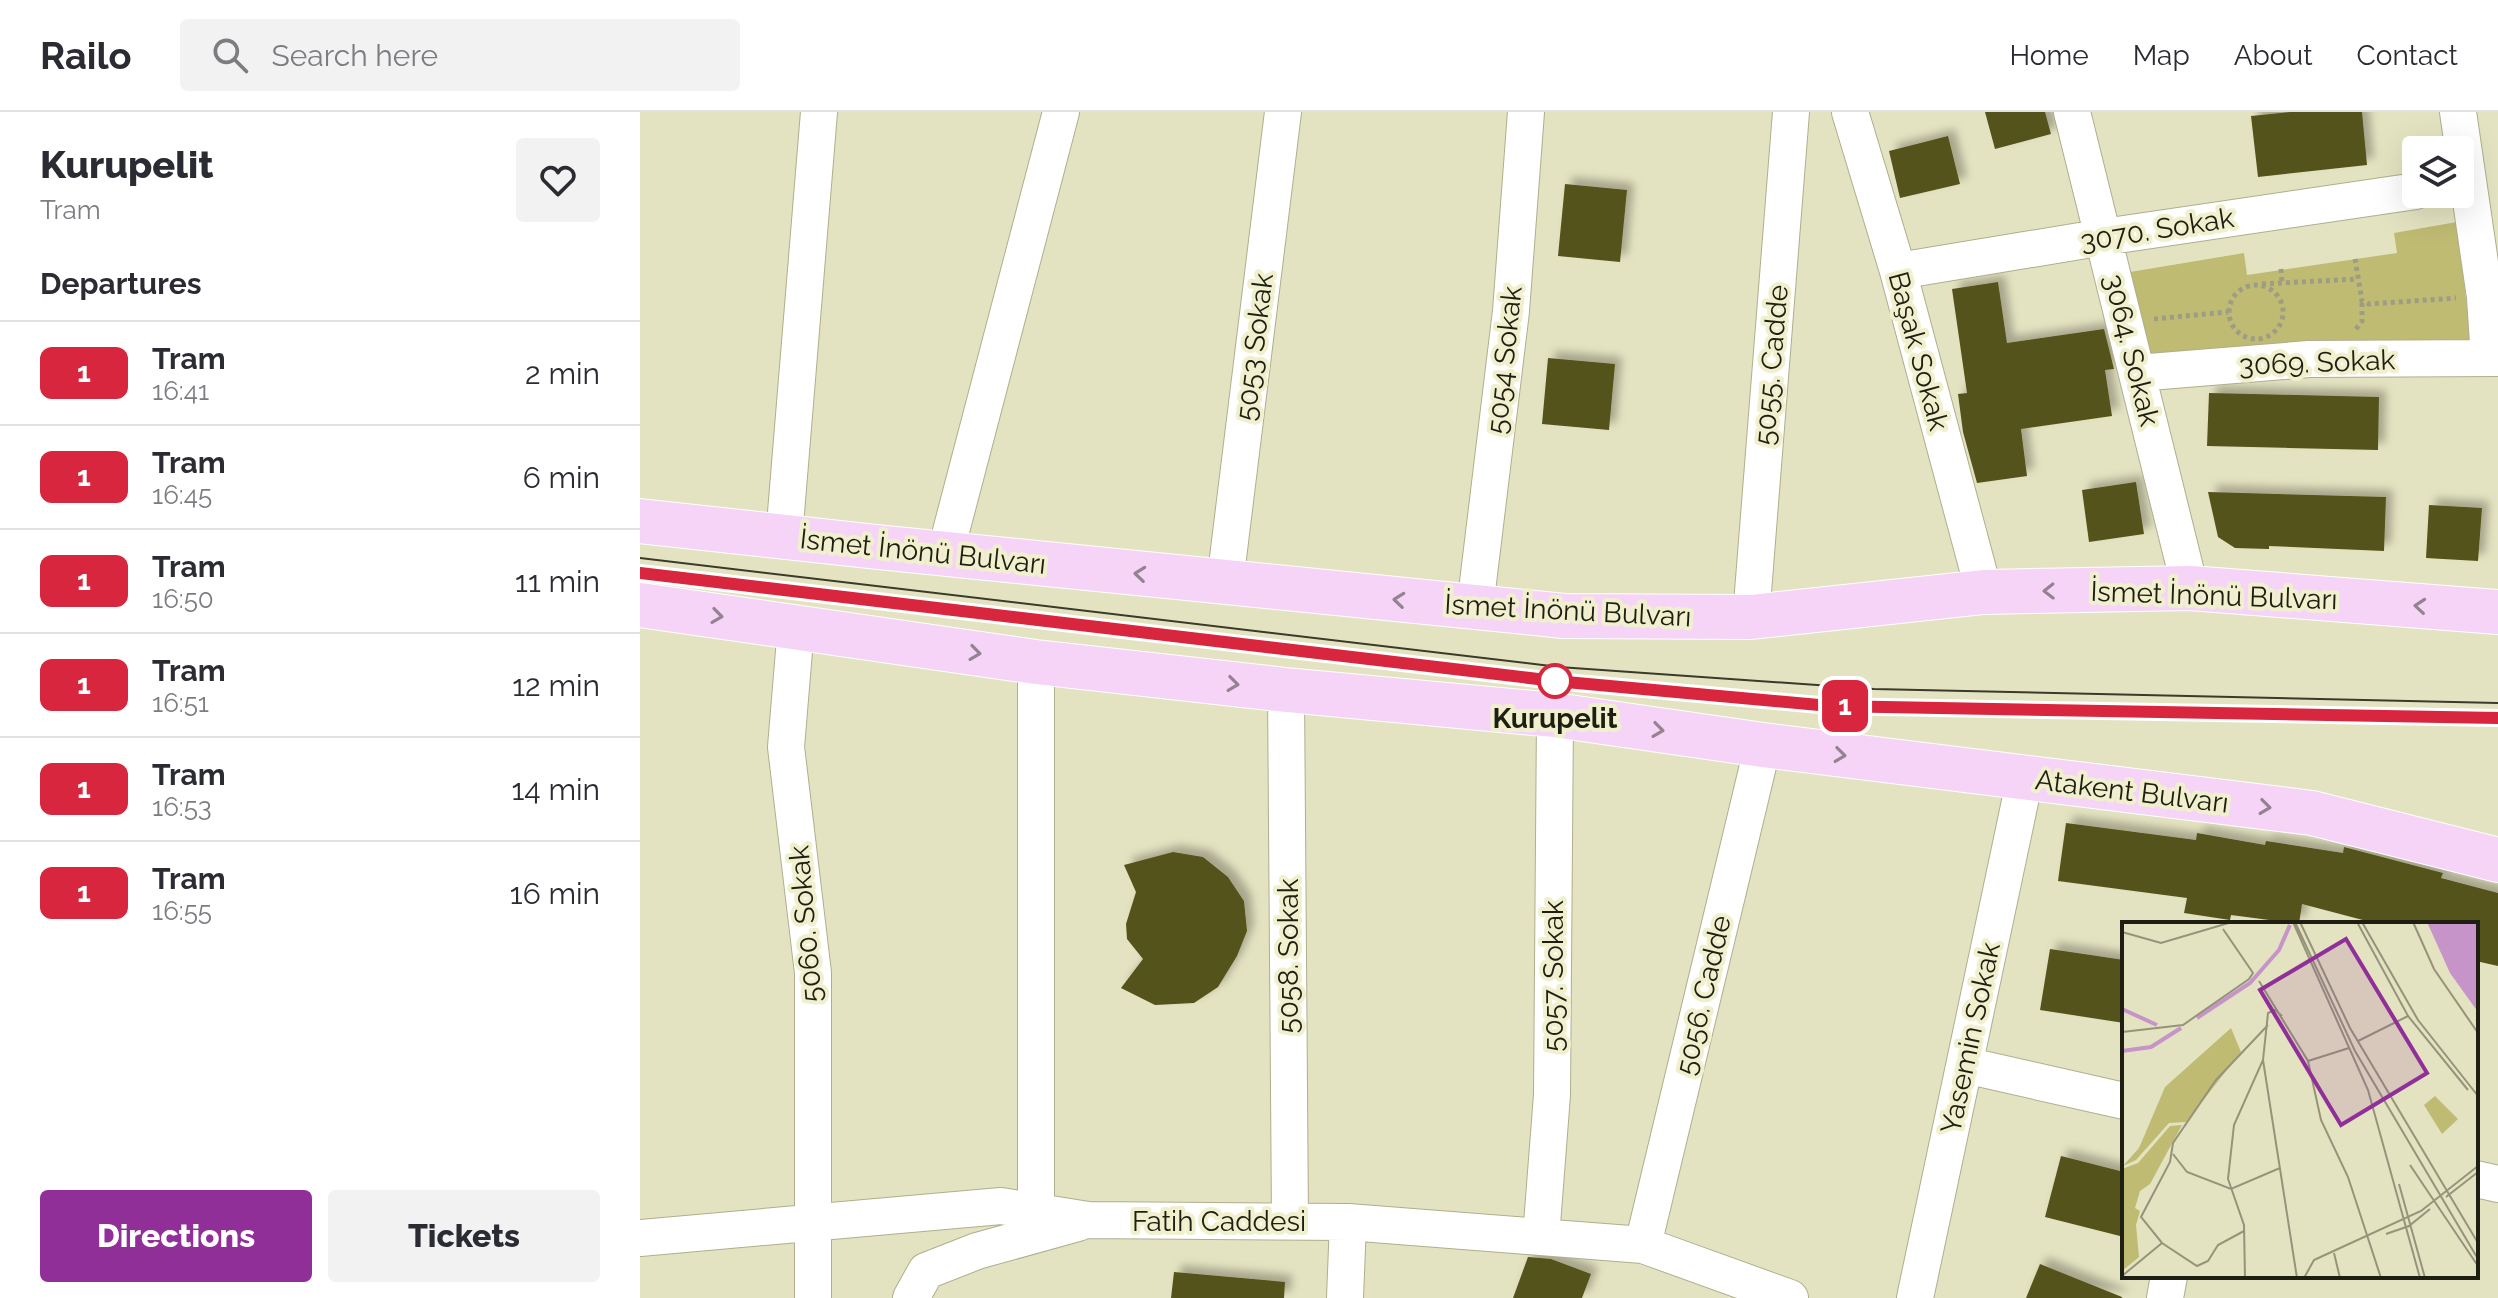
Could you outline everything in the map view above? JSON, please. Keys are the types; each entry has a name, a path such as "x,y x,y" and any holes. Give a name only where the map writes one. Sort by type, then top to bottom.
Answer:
{"main road":[{"name":"İsmet İnönü Bulvarı","path":"640,521 1564,616 1751,617 1984,592 2190,588 2498,612"},
{"path":"640,605 1036,662 1286,690 1555,715 1763,745"},
{"name":"Atakent Bulvarı","path":"1763,745 2312,813 2498,860"}],"street":[{"path":"784,537 819,112"},
{"path":"945,554 1061,112"},
{"name":"5053 Sokak","path":"1225,582 1283,112"},
{"name":"5054 Sokak","path":"1475,607 1511,311 1526,112"},
{"name":"5055. Cadde","path":"1751,617 1791,112"},
{"name":"Başak Sokak","path":"1850,112 1898,271 1984,592"},
{"name":"3064. Sokak","path":"2072,112 2190,588"},
{"path":"2458,112 2476,182 2485,297 2494,358"},
{"name":"3070. Sokak","path":"1898,271 2402,193"},
{"name":"3069. Sokak","path":"2137,373 2309,359 2494,358"},
{"name":"5060. Sokak","path":"796,627 786,747 813,973 813,1298"},
{"path":"1036,662 1036,1212"},
{"name":"5058. Sokak","path":"1286,690 1290,1221"},
{"name":"5057. Sokak","path":"1541,1237 1552,1095 1555,715"},
{"name":"5056. Cadde","path":"1643,1245 1763,745"},
{"name":"Yasemin Sokak","path":"1915,1298 2025,778"},
{"path":"1965,1065 2122,1101"},
{"path":"2478,1179 2498,1184"},
{"name":"Fatih Caddesi","path":"640,1238 1001,1206 1088,1220 1348,1222 1643,1245 1790,1298"},
{"path":"911,1298 926,1271 977,1251 1088,1220"},
{"path":"1345,1298 1348,1222"},
{"path":"2165,1298 2169,1278"}],"path":[{"path":"2355,259 2362,301 2369,304 2485,297"},
{"path":"2281,269 2282,283"},
{"path":"2260,284 2279,297 2283,308 2282,319 2277,329 2268,336 2247,338 2230,323 2228,312 2240,289 2260,284 2357,279"},
{"path":"2124,321 2228,312"}],"shaded area":[{"path":"2457,222 2471,341 2148,355 2130,272 2244,253 2247,275 2397,253 2394,233"}],"building":[{"path":"1985,112 2045,112 2051,134 1995,149"},
{"path":"2290,112 2362,112 2367,165 2258,177 2251,116"},
{"path":"1948,136 1960,184 1900,198 1889,151"},
{"path":"1565,184 1627,190 1620,262 1558,256"},
{"path":"1998,282 2007,343 2104,329 2114,369 2105,370 2112,416 2021,429 2027,476 1977,483 1963,432 1958,394 1967,393 1952,289"},
{"path":"1548,358 1615,364 1609,430 1542,424"},
{"path":"2209,393 2379,397 2378,450 2207,446"},
{"path":"2136,482 2144,534 2089,542 2082,490"},
{"path":"2208,492 2386,497 2384,551 2269,546 2269,549 2235,548 2218,537"},
{"path":"2429,505 2482,508 2478,561 2426,558"},
{"path":"2066,823 2196,840 2197,833 2265,845 2266,841 2343,853 2344,847 2443,873 2441,878 2498,893 2498,966 2478,961 2478,922 2370,922 2302,904 2299,922 2231,915 2230,920 2184,913 2187,898 2058,881"},
{"path":"1173,852 1203,857 1228,877 1244,901 1247,931 1237,956 1218,987 1194,1003 1155,1005 1121,988 1143,959 1127,939 1126,924 1136,892 1124,865"},
{"path":"2050,949 2122,960 2122,1023 2040,1010"},
{"path":"2061,1156 2122,1171 2122,1236 2045,1217"},
{"path":"1528,1257 1551,1259 1591,1274 1582,1298 1513,1298"},
{"path":"2040,1264 2122,1297 2122,1298 2026,1298"},
{"path":"1174,1272 1285,1282 1284,1298 1171,1298"}],"tram line":[{"path":"640,558 1559,667 1874,689 2498,703"},
{"path":"640,573 1555,681 1830,706 2498,718"},
{"name":"1","path":"640,573 1555,681 1830,706 2498,718"}],"place":[{"name":"Kurupelit","path":"1555,681"}]}
